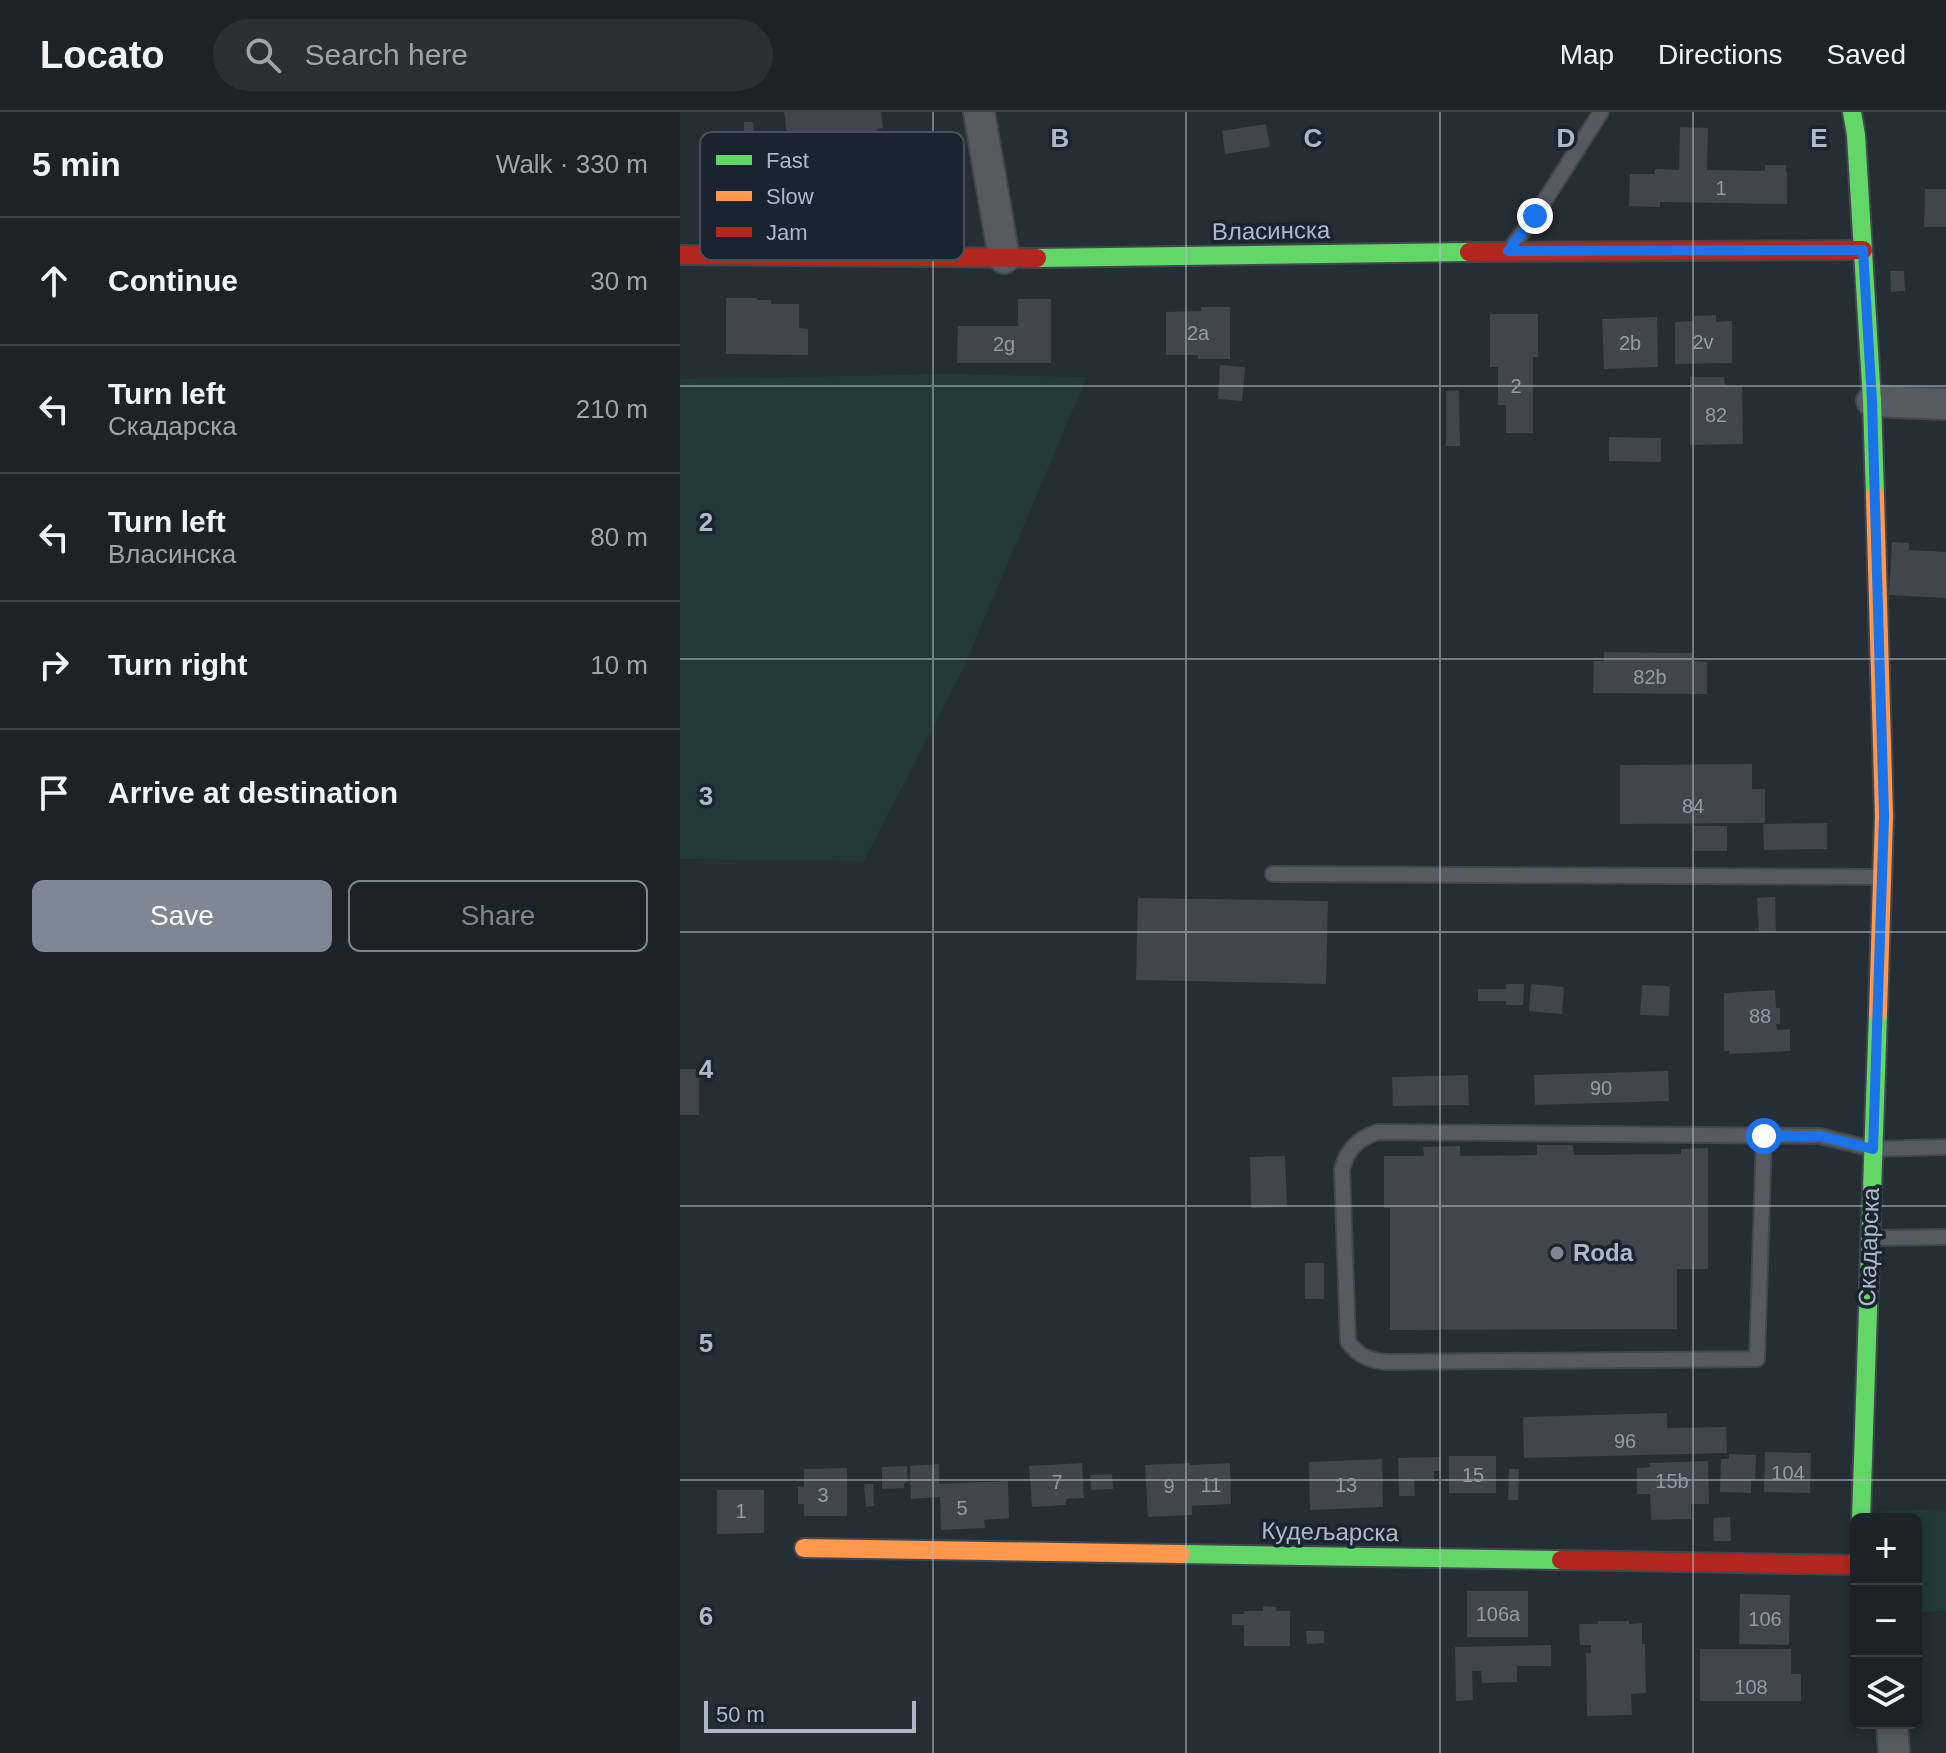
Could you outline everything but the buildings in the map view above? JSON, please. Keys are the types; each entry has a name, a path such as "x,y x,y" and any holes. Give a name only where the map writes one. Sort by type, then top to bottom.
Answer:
{"street":[{"path":"979,112 1004,258"},
{"name":"Скадарска","path":"1852,112 1856,135 1872,401 1884,816 1861,1513"},
{"name":"Власинска","path":"964,258 1863,250"},
{"name":"Власинска","path":"680,255 700,255"},
{"path":"1872,401 1946,404"},
{"name":"Кудељарска","path":"804,1548 1850,1565"},
{"path":"1892,1729 1894,1753"}],"lane":[{"path":"1508,251 1535,216 1601,112"},
{"path":"1273,874 1882,877"},
{"path":"1764,1136 1757,1359 1387,1362 1366,1359 1348,1342 1342,1169 1350,1149 1368,1135 1378,1132 1820,1136 1873,1149 1946,1147"},
{"path":"1870,1238 1946,1237"}],"green space":[{"path":"947,374 1087,377 963,669 864,861 680,859 680,379"},
{"path":"1946,1509 1946,1611 1922,1612 1922,1513 1882,1511"}],"traffic: fast":[{"path":"1852,112 1856,135 1872,401 1875,495"},
{"path":"1037,258 1469,252"},
{"path":"1861,1513 1878,1013"},
{"path":"1181,1554 1561,1560"}],"traffic: slow":[{"path":"1875,495 1884,816 1878,1013"},
{"path":"804,1548 1181,1554"}],"traffic: jam":[{"path":"1469,252 1863,250"},
{"path":"680,255 700,255"},
{"path":"964,257 1037,258"},
{"path":"1561,1560 1850,1565"}],"place":[{"name":"Roda","path":"1557,1253"}],"route":[{"path":"1535,216 1508,251 1863,250 1872,401 1884,816 1873,1149 1820,1136 1764,1136"}]}
